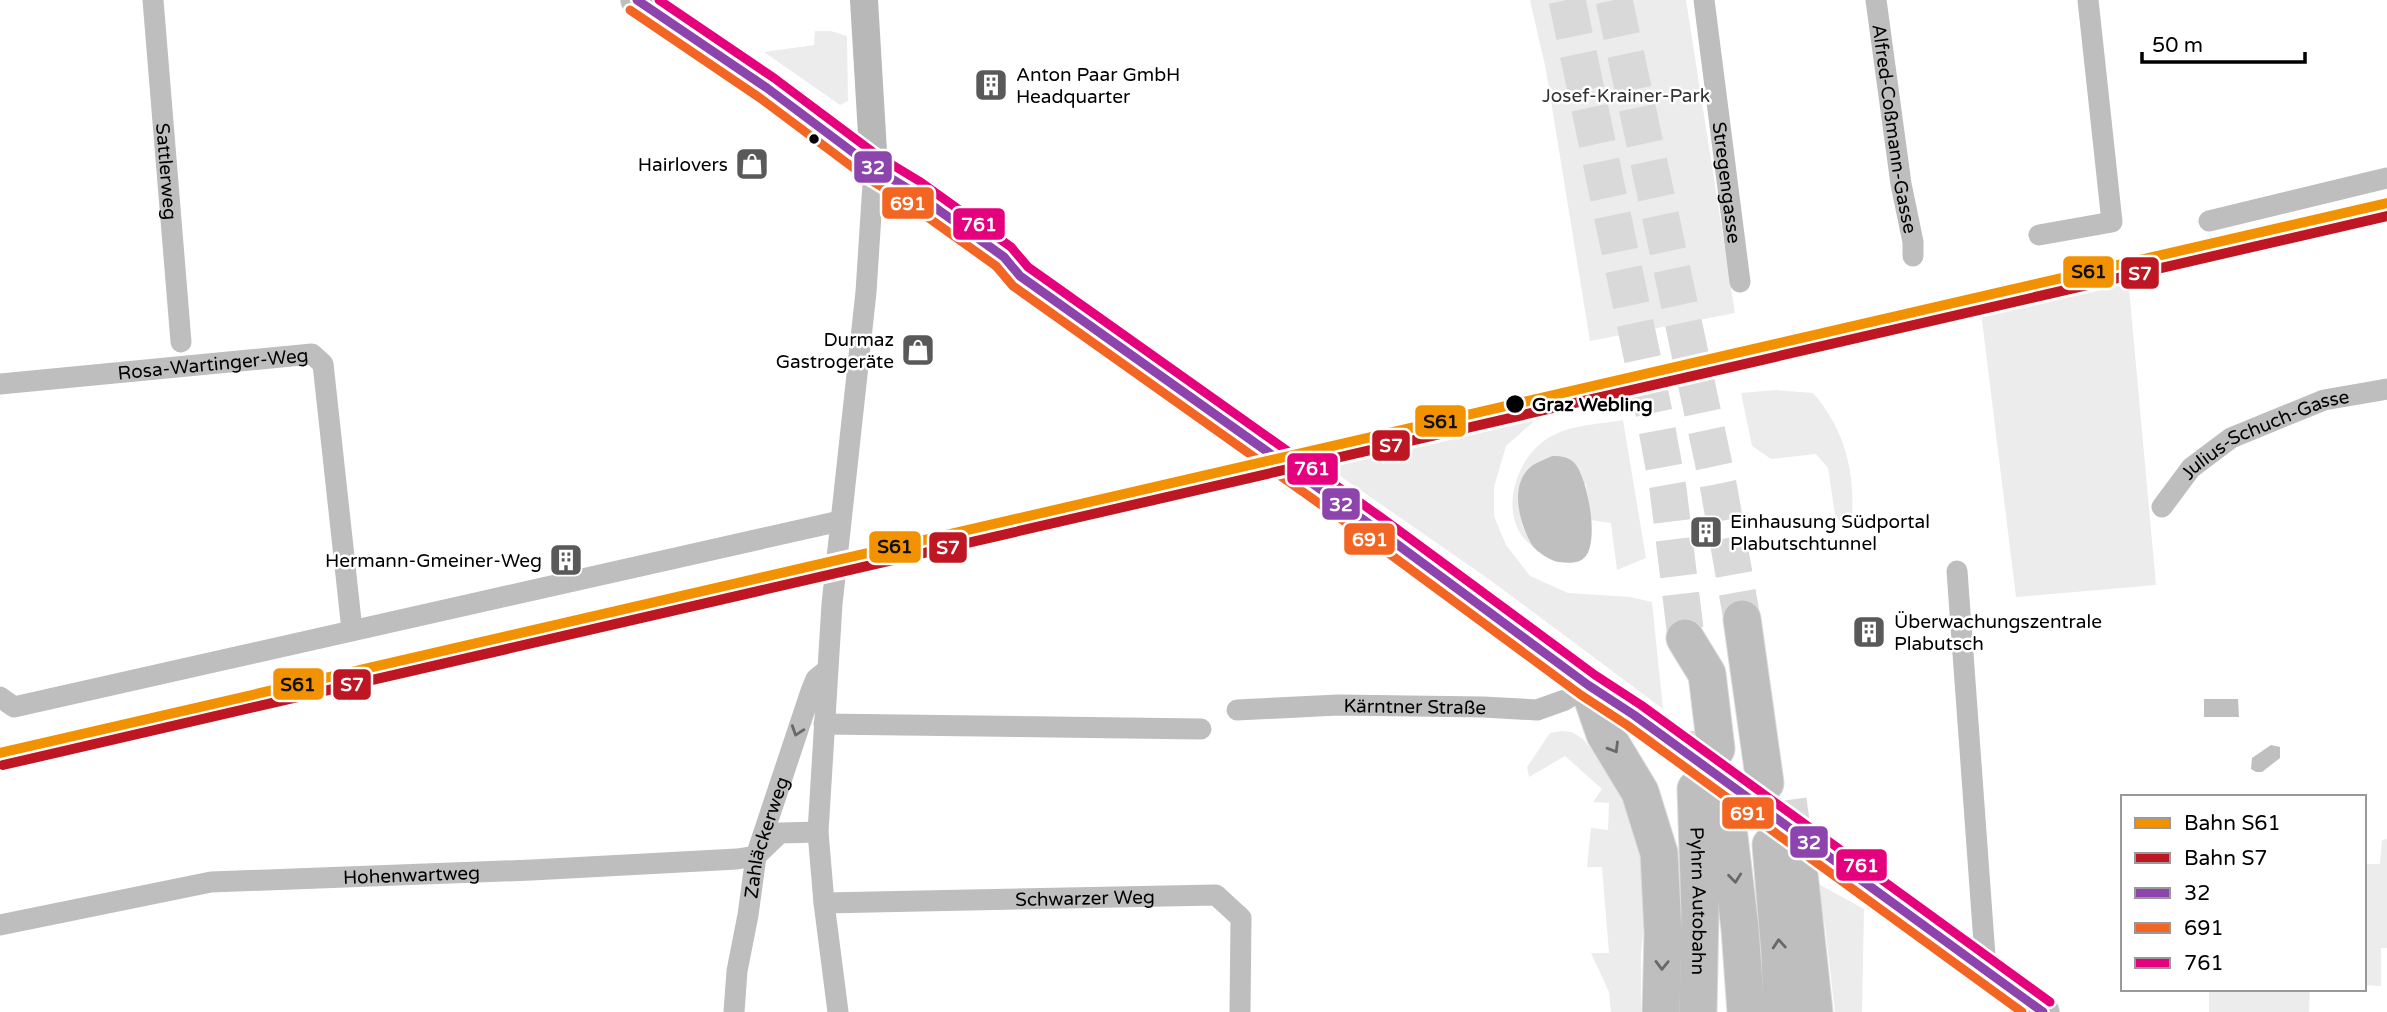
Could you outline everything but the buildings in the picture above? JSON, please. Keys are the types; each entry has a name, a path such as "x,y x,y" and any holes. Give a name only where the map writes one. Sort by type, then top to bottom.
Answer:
{"highway":[{"path":"1742,619 1752,678 1772,710 1776,792"},
{"path":"1685,633 1707,674 1704,740"},
{"path":"1588,685 1605,734 1640,792 1659,853 1661,1012"},
{"name":"Pyhrn Autobahn","path":"1696,789 1700,911 1698,1012"},
{"path":"1726,811 1740,929 1746,1012"},
{"path":"1782,1012 1780,953 1784,854 1814,1012"}],"main road":[{"path":"638,0 767,88 874,168 912,191 1004,257 1020,276 1375,528 1588,685 1634,715 2043,1012"}],"street":[{"name":"Sattlerweg","path":"153,0 181,342"},
{"path":"838,1012 818,831 826,671 866,292 874,168 864,0"},
{"name":"Stregengasse","path":"1704,0 1740,282"},
{"name":"Alfred-Coßmann-Gasse","path":"1876,0 1913,256"},
{"path":"2039,235 2112,222 2088,0"},
{"path":"2208,221 2387,178"},
{"name":"Rosa-Wartinger-Weg","path":"0,384 312,354 323,364 352,630"},
{"name":"Julius-Schuch-Gasse","path":"2162,507 2191,468 2231,438 2325,400 2387,388"},
{"path":"0,697 14,707 840,521"},
{"path":"1957,572 1986,970"},
{"name":"Zahläckerweg","path":"734,1012 737,971 756,856 811,691 816,680 826,671"},
{"name":"Kärntner Straße","path":"1237,710 1338,705 1537,710 1565,700 1588,685"},
{"path":"824,724 1201,729"},
{"path":"756,856 780,833 818,831"},
{"name":"Hohenwartweg","path":"0,925 211,882 531,870 756,856"},
{"name":"Schwarzer Weg","path":"824,903 1216,895 1241,918 1240,1012"}],"green space":[{"name":"Josef-Krainer-Park","path":"1530,0 1686,0 1735,313 1590,341 1546,70"},
{"path":"815,31 831,31 847,36 848,101 840,105 764,52 814,45"},
{"path":"2128,277 2156,585 2016,597 1981,312"},
{"path":"1776,390 1813,393 1839,434 1849,465 1852,497 1852,514 1840,521 1835,515 1828,468 1816,454 1771,459 1752,446 1741,393"},
{"path":"1540,416 1506,446 1494,487 1494,516 1506,545 1530,576 1568,593 1630,597 1652,602 1663,709 1490,580 1317,460 1494,419 1496,425"},
{"path":"1623,420 1646,558 1617,570 1611,523 1591,520 1586,484 1518,501 1522,525 1534,548 1522,536 1513,510 1516,481 1529,455 1558,433 1576,427"},
{"path":"1572,732 1583,739 1615,777 1650,862 1641,955 1641,1012 1611,1012 1609,992 1591,953 1609,953 1602,867 1587,867 1591,828 1608,830 1609,803 1593,802 1602,789 1565,756 1529,777 1527,767 1550,733"},
{"path":"2387,839 2387,948 2381,948 2381,986 2366,985 2366,864 2380,864 2382,840"},
{"path":"1815,882 1864,909 1862,1012 1835,1012 1825,926"},
{"path":"2209,991 2310,991 2309,1012 2209,1012"}],"shaded area":[{"path":"1552,456 1571,460 1585,484 1592,527 1591,540 1589,551 1582,560 1576,562 1555,561 1537,550 1527,536 1520,515 1520,482 1533,465"},
{"path":"2204,699 2238,699 2239,717 2204,717"},
{"path":"2271,745 2280,747 2280,758 2262,772 2251,769 2252,758"}],"tunnel":[{"path":"1567,0 1654,413 1668,489 1685,629"},
{"path":"1614,0 1718,484 1742,619"},
{"path":"1693,731 1696,789"},
{"path":"1788,800 1796,856"}],"rail line":[{"name":"S61","path":"0,753 2387,203"},
{"name":"S7","path":"3,765 2387,216"}],"transit line":[{"name":"32","path":"637,0 767,88 874,168 912,191 1004,257 1020,276 1375,528 1588,685 1634,715 2043,1012"},
{"name":"761","path":"659,0 774,78 881,158 919,181 1011,247 1028,267 1382,518 1595,675 1641,705 2050,1002"},
{"name":"691","path":"630,10 760,98 867,178 905,201 996,266 1013,286 1368,538 1581,695 1627,725 2022,1012"}],"place":[{"name":"Anton Paar GmbH Headquarter","path":"991,85"},
{"name":"Hairlovers","path":"752,164"},
{"name":"Durmaz Gastrogeräte","path":"918,350"},
{"name":"Graz Webling","path":"1515,404"},
{"name":"Einhausung Südportal Plabutschtunnel","path":"1706,532"},
{"name":"Hermann-Gmeiner-Weg","path":"566,560"},
{"name":"Überwachungszentrale Plabutsch","path":"1869,632"}]}
